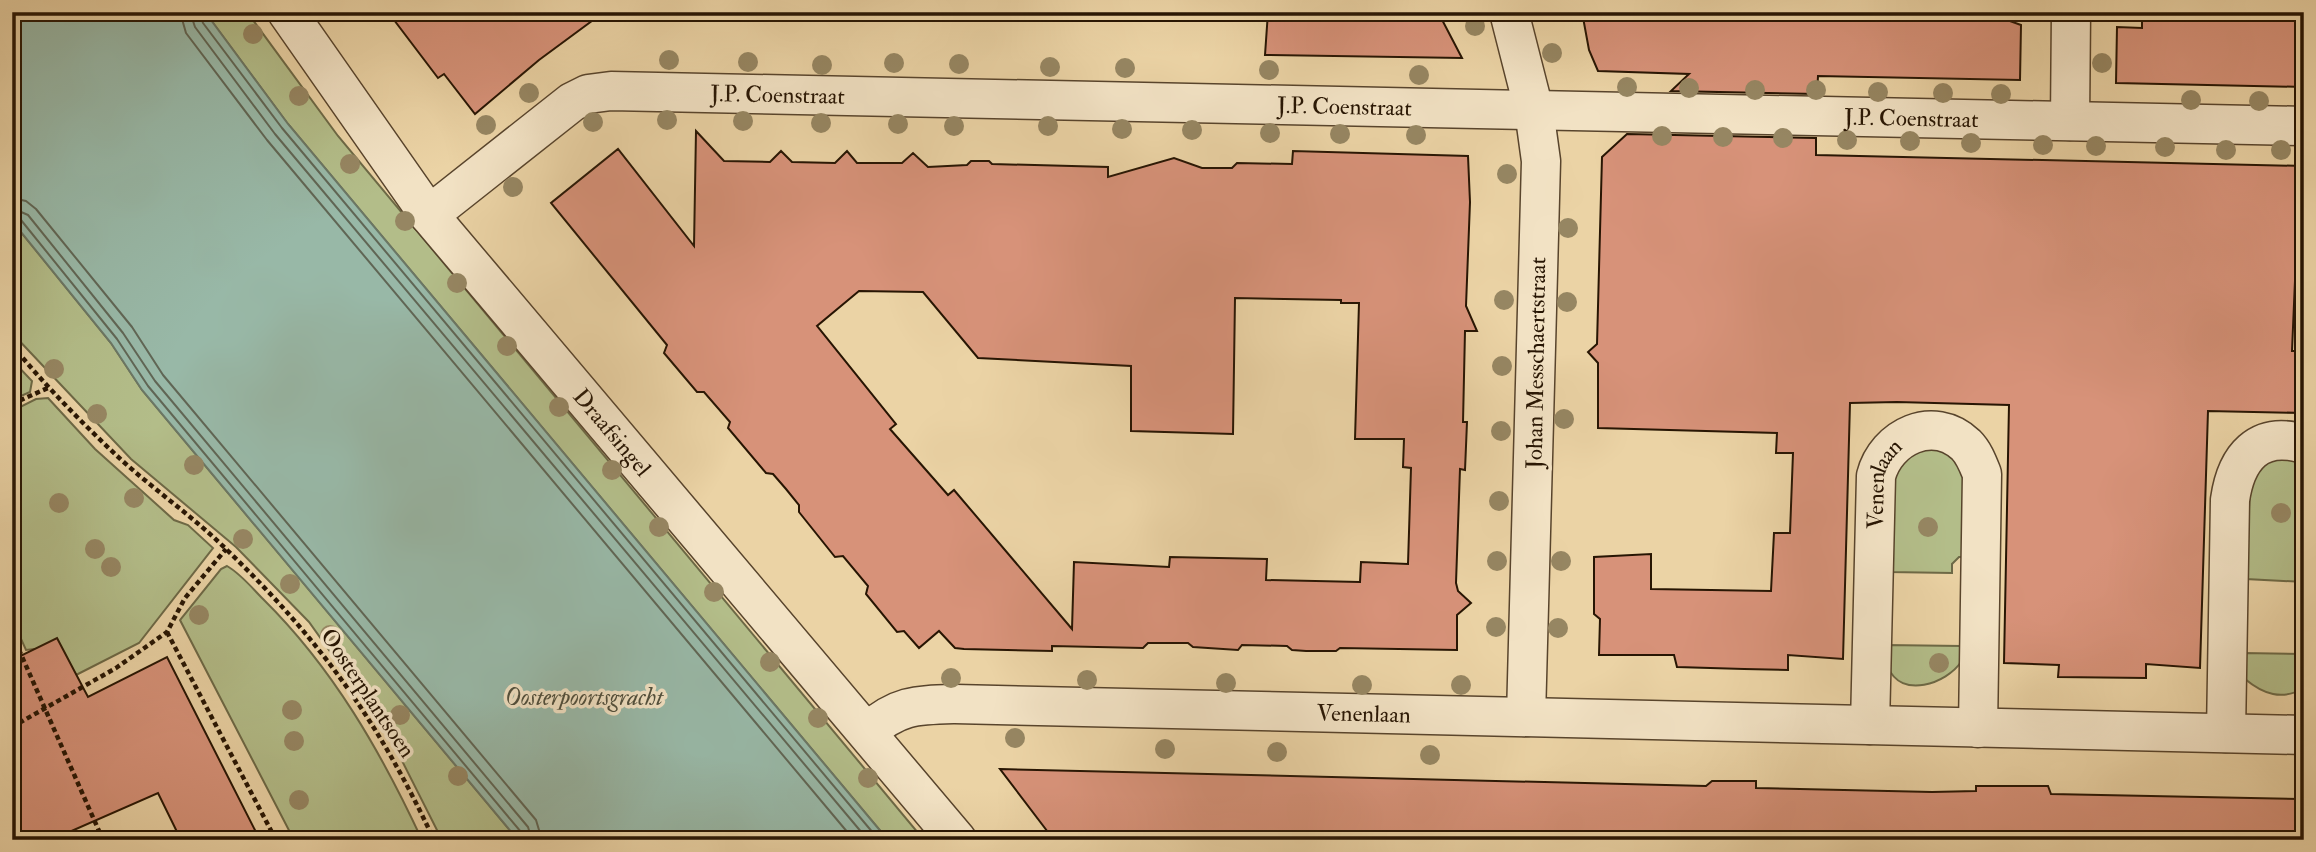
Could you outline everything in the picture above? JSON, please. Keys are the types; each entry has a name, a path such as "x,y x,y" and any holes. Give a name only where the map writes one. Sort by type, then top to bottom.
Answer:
{"street":[{"name":"Draafsingel","path":"287,12 429,215 957,840"},
{"name":"Johan Messchaertstraat","path":"1508,12 1534,110 1541,161 1526,717"},
{"path":"2070,121 2071,12"},
{"name":"J.P. Coenstraat","path":"429,215 572,102 588,94 611,91 2304,126"},
{"name":"Venenlaan","path":"1870,725 1876,476 1888,449 1898,440 1924,431 1954,436 1974,456 1982,474 1978,728"},
{"path":"2227,733 2230,500 2236,470 2254,449 2268,443 2287,441 2304,444"},
{"name":"Venenlaan","path":"867,732 885,716 908,706 955,704 2304,735"}],"path":[{"name":"Oosterplantsoen","path":"12,345 115,454 226,549 292,616 334,665 372,721 409,786 434,840"},
{"path":"12,404 50,387"},
{"path":"12,727 116,668 167,632 185,598 226,549"},
{"path":"167,632 276,840"},
{"path":"12,634 103,840"}],"green space":[{"path":"205,12 247,12 338,136 924,840 888,840 288,124"},
{"path":"12,221 111,343 142,390 518,840 442,840 388,733 309,622 236,547 131,459 12,333"},
{"path":"12,360 32,381 30,392 12,400"},
{"path":"48,398 95,449 174,520 188,525 213,548 139,643 76,675 34,649 26,650 12,619 12,411 36,399"},
{"path":"1925,438 1967,464 1968,557 1959,557 1952,564 1952,573 1889,572 1883,482"},
{"path":"2304,452 2304,582 2246,579 2251,462"},
{"path":"227,566 246,581 288,626 333,682 372,743 422,840 294,840 180,620 221,569"},
{"path":"1885,645 1961,646 1961,662 1935,682 1924,685 1903,683 1894,677 1888,667"},
{"path":"2243,653 2304,654 2304,688 2280,695 2259,689 2245,679"}],"water":[{"name":"Oosterpoortsgracht","path":"12,12 205,12 288,124 888,840 518,840 142,390 111,343 12,221"}],"building":[{"path":"388,12 604,12 539,60 475,114 444,74 438,78"},
{"path":"1268,12 1438,12 1462,58 1265,55"},
{"path":"1582,12 1985,12 2021,25 2020,80 1818,76 1817,94 1671,91 1689,74 1598,71 1589,50"},
{"path":"2142,12 2304,12 2304,87 2116,83 2117,27 2142,28"},
{"path":"696,131 724,161 770,162 781,151 792,162 835,163 847,151 857,163 902,163 913,153 928,167 989,161 992,164 1108,167 1108,177 1174,158 1202,168 1232,168 1237,163 1292,164 1293,151 1468,156 1470,202 1466,306 1477,331 1465,331 1463,422 1467,422 1465,470 1460,469 1456,583 1458,591 1471,603 1457,615 1457,650 1340,648 1336,651 1306,651 1292,650 1287,646 1242,645 1238,650 1193,647 1188,643 1148,643 1143,648 1052,646 1052,651 964,649 955,648 939,631 919,648 904,631 897,632 866,594 868,586 843,556 835,557 799,512 799,505 786,489 773,474 766,473 728,428 730,422 704,392 697,392 664,353 667,345 551,203 618,149 694,246","holes":["859,291 923,292 978,358 1131,366 1131,431 1233,434 1235,298 1341,300 1341,303 1359,303 1355,439 1404,439 1403,467 1411,468 1408,564 1361,562 1360,582 1266,580 1267,559 1170,557 1169,567 1074,562 1072,629 954,490 948,495 890,429 896,424 817,326"]},
{"path":"1627,134 1816,138 1816,155 2304,166 2304,234 2297,234 2292,351 2304,351 2304,413 2208,411 2200,668 2146,664 2146,678 2058,677 2059,665 2004,663 2009,405 1897,402 1850,403 1843,659 1788,655 1788,670 1677,667 1674,655 1599,655 1600,619 1594,614 1594,557 1651,554 1651,589 1771,591 1774,533 1790,533 1793,453 1776,453 1777,433 1598,428 1598,363 1588,352 1597,344 1602,157"},
{"path":"57,638 88,697 167,657 260,840 181,840 158,793 51,840 12,840 12,660"},
{"path":"1000,769 1706,786 1712,781 1756,781 1756,788 1932,792 1976,791 1976,786 2048,786 2051,794 2299,799 2298,840 1054,840"}]}
